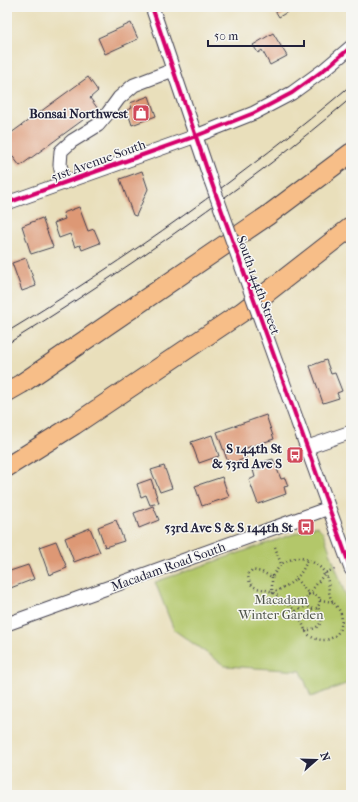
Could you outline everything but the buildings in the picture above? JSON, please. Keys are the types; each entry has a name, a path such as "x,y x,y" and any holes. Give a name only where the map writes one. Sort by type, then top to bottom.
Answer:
{"highway":[{"path":"7,392 267,216 351,153"},
{"path":"267,216 351,168"},
{"path":"7,467 74,425 242,312 351,227"}],"street":[{"name":"South 144th Street","path":"152,7 211,181 329,508 345,568"},
{"path":"196,136 254,113 292,93 325,69 351,47"},
{"path":"64,183 60,165 61,151 72,141 98,125 119,98 134,85 173,70"},
{"name":"51st Avenue South","path":"7,203 196,136"},
{"path":"308,447 351,432"},
{"name":"Macadam Road South","path":"7,624 329,508"}],"path":[{"path":"275,547 281,564"},
{"path":"272,577 257,570 252,570 248,574 250,584 254,588 272,593 296,612 305,631 314,638 321,640 328,639 337,635 340,631 341,613 331,599 325,573 315,564 299,558 292,559 281,564 272,577 272,593"},
{"path":"272,593 287,586 296,579 301,574 307,561"},
{"path":"318,607 312,609 307,606 305,600 308,595 325,573 345,568"},
{"path":"296,579 308,595"},
{"path":"305,631 317,628 322,617 318,607 320,600 317,595 308,595"},
{"path":"320,600 334,602"},
{"path":"296,612 307,606"}],"green space":[{"name":"Macadam Winter Garden","path":"317,526 323,532 351,611 351,682 311,697 301,671 225,666 174,630 155,582"}],"tram line":[{"path":"7,332 140,246 184,215 269,152 351,85"},
{"path":"7,344 108,279 207,210 271,163 351,98"}],"cycle path":[{"path":"152,7 211,181 351,569"},
{"path":"7,203 196,136 254,113 292,93 325,69 351,47"}],"place":[{"name":"Bonsai Northwest","path":"141,113"},
{"name":"S 144th St & 53rd Ave S","path":"295,455"},
{"name":"53rd Ave S & S 144th St","path":"306,527"}]}
